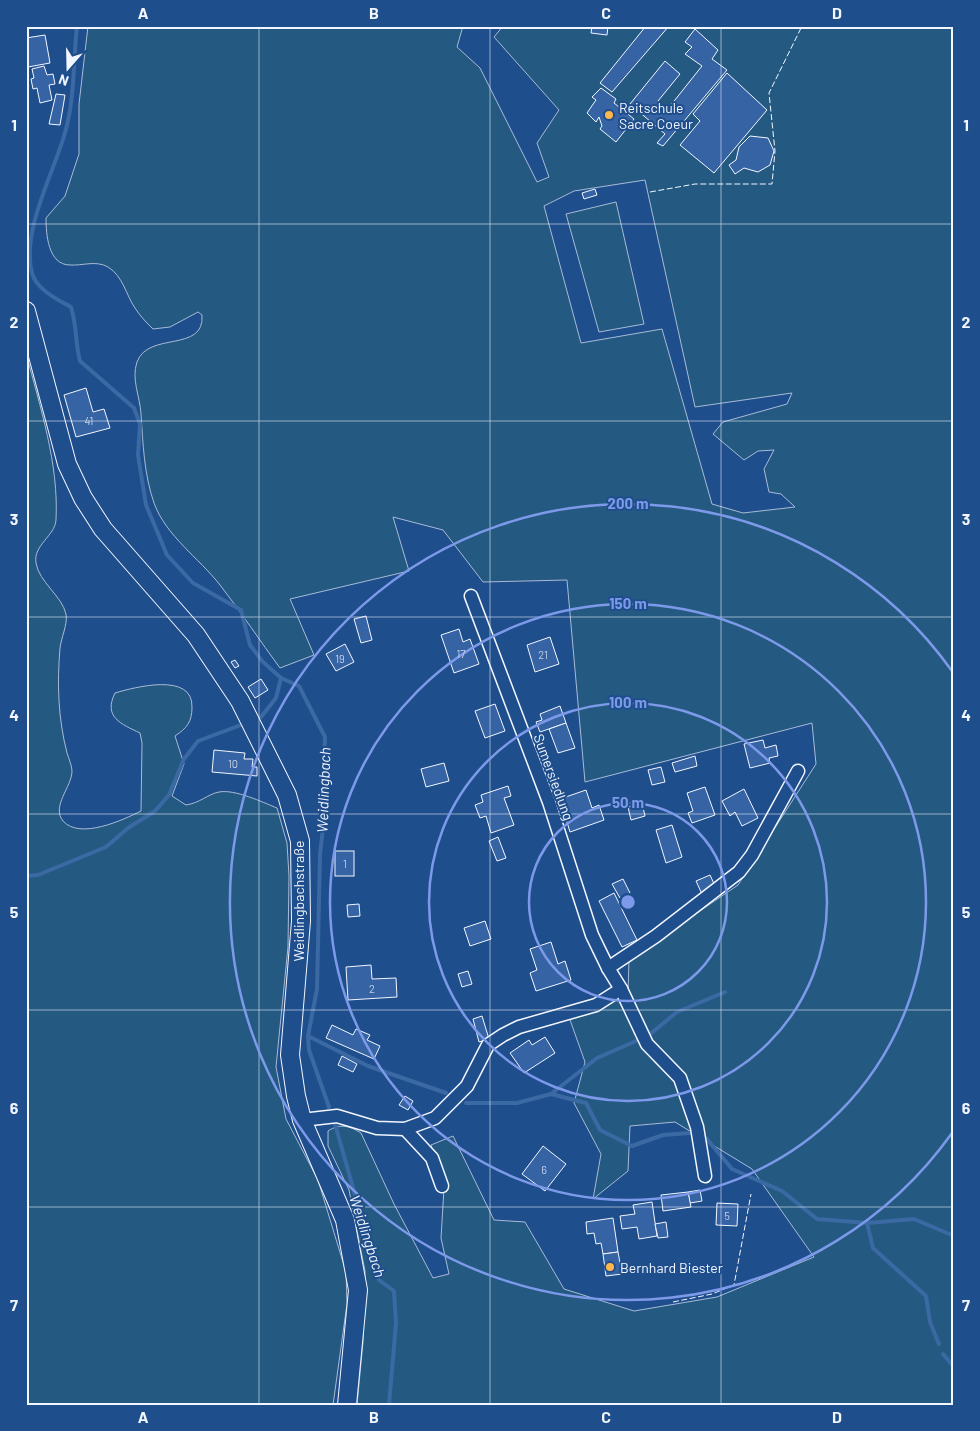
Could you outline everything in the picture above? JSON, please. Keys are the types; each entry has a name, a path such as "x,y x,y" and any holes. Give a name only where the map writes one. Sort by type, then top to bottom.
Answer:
{"main road":[{"name":"Weidlingbachstraße","path":"26,311 67,464 83,498 104,528 196,635 240,700 287,795 300,841 301,920 290,1055 296,1096 302,1120 345,1220 358,1290 347,1405"}],"street":[{"name":"Sumersiedlung","path":"471,596 549,802 592,935 608,968 622,989 647,1044 680,1078 697,1127 705,1176"},
{"path":"608,968 656,936 738,872 752,855 798,772"},
{"path":"302,1120 337,1116 378,1128 405,1129 434,1118 467,1086 488,1045 519,1027 596,1005 622,989"},
{"path":"405,1129 432,1158 442,1186"}],"shaded area":[{"path":"88,26 463,26 457,47 480,68 537,182 549,177 537,143 559,110 494,37 503,26 954,26 954,1405 357,1405 363,1342 365,1271 349,1190 328,1146 328,1131 337,1127 349,1127 361,1133 394,1204 433,1278 449,1274 441,1238 444,1188 431,1145 453,1136 494,1220 525,1222 564,1289 634,1311 717,1297 814,1257 752,1169 675,1122 630,1126 628,1171 593,1199 601,1154 574,1103 585,1062 569,1017 628,994 629,959 738,885 816,764 812,723 585,782 567,580 483,582 443,530 393,517 409,571 290,599 314,655 280,668 212,575 166,526 154,503 148,481 135,368 143,353 152,347 195,334 201,327 202,315 198,312 170,327 153,329 137,311 121,280 108,267 99,264 63,264 57,260 50,248 46,218 65,196 79,154 79,104","holes":["645,180 695,407 792,393 787,404 723,422 713,434 744,460 758,451 774,450 764,469 769,492 781,494 795,507 743,513 712,504 662,329 581,343 544,206 574,191"]},
{"path":"616,202 644,324 599,332 566,214"},
{"path":"26,353 52,457 56,499 55,526 38,551 36,563 41,576 64,607 66,614 60,648 59,701 64,740 72,771 59,809 63,821 70,826 80,829 90,829 113,823 141,811 142,743 140,733 116,719 111,708 112,701 115,693 161,685 183,689 190,696 192,707 188,724 175,736 184,764 172,796 186,805 215,793 233,792 277,808 287,843 289,876 288,947 276,1067 286,1119 318,1180 346,1272 347,1304 333,1405 26,1405"}],"building":[{"path":"592,26 608,26 607,35 591,33"},
{"path":"646,26 669,26 612,92 600,83"},
{"path":"695,29 718,50 712,59 727,70 663,146 657,143 665,134 630,104 665,61 680,74 658,101 667,110 702,66 685,54 692,47 685,42"},
{"path":"45,35 50,63 28,67 26,38"},
{"path":"44,66 47,75 53,74 55,84 49,85 52,100 40,103 37,88 33,89 31,79 34,78 32,69"},
{"path":"727,73 767,110 714,173 680,145 700,121 693,114"},
{"name":"Reitschule Sacre Coeur","path":"601,88 616,99 614,103 634,119 616,142 600,129 602,126 599,117 596,122 587,113 596,100 592,97"},
{"path":"56,94 65,95 60,125 49,124"},
{"path":"750,136 768,138 774,151 770,165 758,172 744,168 735,174 729,165 736,160 739,147"},
{"path":"595,189 597,195 584,199 582,193"},
{"path":"86,388 93,412 104,409 110,428 76,437 64,395"},
{"path":"366,616 372,640 361,643 354,619"},
{"path":"459,629 463,642 470,639 479,664 454,673 441,635"},
{"path":"550,637 559,664 535,672 527,645"},
{"path":"345,644 354,662 336,671 326,654"},
{"path":"235,660 239,666 235,668 231,662"},
{"path":"261,679 268,690 255,698 248,687"},
{"path":"495,704 505,731 485,738 475,711"},
{"path":"560,706 566,723 540,732 536,722 542,720 540,714"},
{"path":"566,723 575,748 558,753 549,729"},
{"path":"763,740 765,748 776,745 778,756 769,758 770,763 750,768 744,744"},
{"path":"214,750 245,753 244,759 253,759 252,767 257,767 257,776 212,772"},
{"path":"695,756 697,766 675,772 672,763"},
{"path":"444,763 449,781 426,787 421,769"},
{"path":"661,767 665,782 652,785 648,770"},
{"path":"508,786 511,796 504,798 514,825 491,833 486,816 480,818 475,805 483,802 481,795"},
{"path":"705,787 715,815 692,823 688,813 693,811 687,793"},
{"path":"744,789 758,818 742,826 735,812 730,816 722,801"},
{"path":"586,790 592,808 599,805 604,820 570,832 560,799"},
{"path":"642,803 645,816 631,820 628,807"},
{"path":"672,825 682,857 666,863 656,830"},
{"path":"498,837 506,858 497,861 489,841"},
{"path":"335,851 354,851 354,876 335,876"},
{"path":"710,875 716,888 702,894 696,881"},
{"path":"623,879 630,893 620,898 612,884"},
{"path":"614,893 637,940 622,947 599,901"},
{"path":"359,904 360,916 348,917 347,905"},
{"path":"485,921 491,939 470,946 464,928"},
{"path":"551,942 558,964 565,961 571,980 536,991 530,973 537,970 530,949"},
{"path":"371,965 372,979 396,978 397,997 348,1000 346,967"},
{"path":"468,971 472,984 462,987 458,974"},
{"path":"482,1016 489,1039 479,1042 473,1019"},
{"path":"332,1025 353,1035 356,1029 370,1035 367,1040 380,1046 374,1059 326,1038"},
{"path":"545,1037 555,1053 524,1073 510,1053 529,1040 532,1045"},
{"path":"342,1056 357,1064 353,1072 338,1065"},
{"path":"405,1096 413,1101 408,1110 399,1105"},
{"path":"543,1146 566,1164 545,1191 522,1174"},
{"path":"700,1190 702,1201 690,1203 688,1192"},
{"path":"688,1192 691,1207 663,1211 661,1195"},
{"path":"652,1202 657,1236 639,1239 637,1227 622,1229 620,1216 635,1214 633,1205"},
{"path":"717,1203 738,1204 737,1226 716,1225"},
{"path":"613,1218 618,1252 603,1254 601,1243 596,1244 594,1233 587,1234 586,1222"},
{"path":"666,1222 668,1237 658,1238 655,1224"},
{"path":"618,1252 622,1274 606,1276 603,1254"}],"waterway":[{"name":"Weidlingbach","path":"77,26 68,123 34,222 30,257 32,273 34,279 43,289 71,307 80,361 134,408 140,424 138,455 146,505 167,555 193,583 241,610 250,645 263,662 281,678 299,686 325,737 323,778 326,800 320,855 317,989 308,1036 309,1050 329,1107"},
{"path":"261,717 276,698 281,678"},
{"path":"26,876 38,875 106,847 128,828 155,811 169,795 184,759 198,741 241,725"},
{"path":"649,1035 677,1012 725,992"},
{"path":"308,1036 368,1066 446,1093"},
{"path":"551,1094 597,1058 636,1041"},
{"path":"466,1103 517,1103 551,1094 586,1103 600,1130 632,1146 663,1135 690,1133"},
{"name":"Weidlingbach","path":"335,1124 379,1280 394,1291 396,1323 389,1405"},
{"path":"706,1138 732,1169 782,1191 817,1219 867,1223 914,1219 954,1236"},
{"path":"867,1223 873,1248 926,1296 930,1322 939,1344"},
{"path":"943,1354 954,1367"}],"fence":[{"path":"650,192 695,184 772,184 775,151 769,93 802,26"},
{"path":"673,1302 712,1294 734,1285 751,1194"}],"place":[{"name":"Reitschule Sacre Coeur","path":"609,115"},
{"name":"Bernhard Biester","path":"610,1267"}]}
